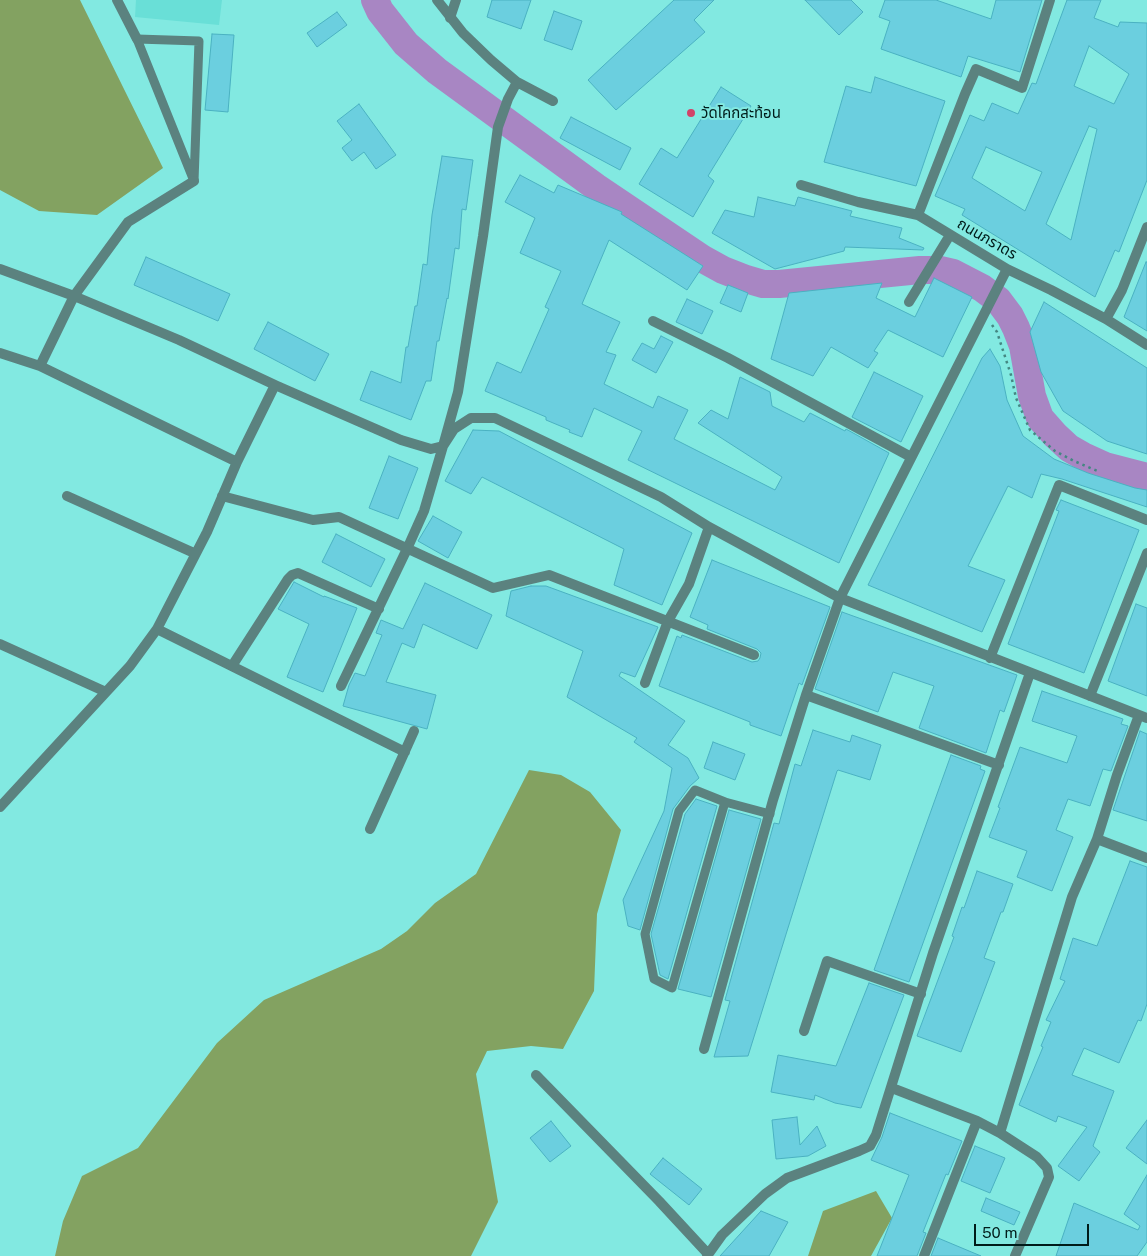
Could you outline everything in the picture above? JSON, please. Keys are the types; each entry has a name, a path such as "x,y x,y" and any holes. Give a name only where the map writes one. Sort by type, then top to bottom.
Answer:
{"street":[{"path":"117,0 136,39"},
{"path":"437,0 450,18 517,82 553,101"},
{"path":"450,18 456,0"},
{"path":"918,215 976,69 1022,88 1050,0"},
{"path":"340,686 379,609 424,511 458,392 498,128 508,99 517,82"},
{"path":"40,366 74,296 128,222 194,180"},
{"name":"ถนนภราดร","path":"801,185 858,202 918,215 1007,269 1106,319 1147,345"},
{"path":"1106,319 1122,290 1147,227"},
{"path":"909,302 950,235"},
{"path":"0,269 74,296 179,340 275,385 401,440 430,449 443,446 454,429 471,418 495,418 661,497 709,528 840,598 1143,717 1117,775 1096,839 1072,897 1000,1133"},
{"path":"704,1049 770,814 806,695 840,598 1007,269"},
{"path":"654,321 728,358 911,457"},
{"path":"0,353 40,366 237,462"},
{"path":"0,807 130,666 156,629 194,553 207,532 237,462 275,385"},
{"path":"990,658 1059,485 1147,520"},
{"path":"67,496 194,553"},
{"path":"222,496 313,520 338,517 493,588 549,575 754,655"},
{"path":"645,683 668,621 689,584 709,528"},
{"path":"1090,696 1147,553"},
{"path":"232,666 292,575 298,573 379,609"},
{"path":"156,629 405,752"},
{"path":"0,644 106,692"},
{"path":"536,1074 659,1201 707,1255 722,1235 737,1220 765,1194 787,1178 870,1146 876,1135 892,1088 933,953 1030,673"},
{"path":"806,695 999,765"},
{"path":"370,829 414,731"},
{"path":"0,790 9,797"},
{"path":"1096,839 1147,858"},
{"path":"804,1031 827,960 921,994"},
{"path":"892,1088 977,1121 1000,1133 1037,1157 1047,1168 1049,1176 1015,1256"},
{"path":"924,1256 977,1121"}],"lane":[{"path":"136,39 198,41 194,180 136,39"},
{"path":"726,802 672,988 654,979 644,934 679,811 695,790 726,802 770,814"}],"path":[{"path":"984,313 998,332 1016,398 1030,430 1055,451 1100,472"}],"shaded area":[{"path":"136,0 222,0 219,25 135,17"}],"green space":[{"path":"0,0 80,0 163,168 97,215 39,211 0,190"},
{"path":"529,770 561,775 590,792 621,830 597,914 594,991 563,1049 531,1046 487,1051 476,1074 498,1202 471,1256 55,1256 63,1221 82,1176 138,1148 217,1043 264,1000 381,949 407,931 435,903 476,874"},
{"path":"876,1191 892,1218 871,1256 808,1256 823,1211"}],"building":[{"path":"492,0 531,0 521,29 487,17"},
{"path":"674,0 714,0 694,20 705,32 616,110 588,80"},
{"path":"805,0 851,0 863,12 839,35"},
{"path":"885,0 936,0 991,19 996,0 1042,0 1020,72 968,56 961,77 881,49 890,21 879,17"},
{"path":"1067,0 1101,0 1094,18 1118,27 1120,22 1147,23 1147,180 1119,252 1115,250 1095,297 962,215 965,209 935,196 970,115 984,121 992,103 1018,114 1032,83 1036,84","holes":["1089,46 1129,74 1114,104 1074,86","1089,126 1097,129 1071,240 1046,224","986,147 1042,172 1025,211 972,178"]},
{"path":"554,11 582,21 572,50 544,40"},
{"path":"337,12 347,25 317,47 307,33"},
{"path":"212,34 234,35 228,112 205,110"},
{"path":"875,77 945,101 916,186 824,162 846,86 871,93"},
{"path":"721,87 751,106 708,176 714,181 693,217 639,184 661,148 677,158"},
{"path":"359,104 396,155 376,169 364,152 352,161 342,148 352,140 337,121"},
{"path":"571,117 631,148 620,170 560,138"},
{"path":"442,156 473,160 466,210 462,209 459,249 455,248 448,299 439,341 437,341 431,381 426,381 411,420 360,400 371,371 401,383 406,347 408,347 415,306 417,306 423,264 427,265 432,215"},
{"path":"520,175 554,193 558,185 622,212 621,214 703,266 687,290 609,240 582,304 620,322 606,352 616,355 604,384 653,408 658,396 688,410 674,439 775,490 782,477 698,423 711,410 728,419 740,377 770,392 772,406 804,422 810,413 845,431 846,429 889,453 839,563 628,460 642,431 594,408 582,437 546,420 546,417 485,391 497,362 521,373 549,309 545,307 561,271 520,253 535,218 505,202"},
{"path":"758,197 795,206 798,197 852,211 850,216 902,228 899,238 924,248 923,250 845,247 844,251 775,269 712,233 725,210 754,217"},
{"path":"146,257 230,294 218,321 134,285"},
{"path":"1147,262 1147,331 1124,317"},
{"path":"934,278 972,297 943,357 888,330 874,351 878,353 868,368 831,347 813,376 771,359 789,293 882,283 876,298 915,317"},
{"path":"728,285 748,293 741,312 720,303"},
{"path":"687,299 713,311 702,334 676,322"},
{"path":"1044,302 1147,368 1147,454 1107,441 1063,411 1041,372 1030,332"},
{"path":"268,322 329,354 315,381 254,349"},
{"path":"661,336 673,342 656,373 632,360 642,343 654,349"},
{"path":"990,349 1000,366 1007,400 1023,436 1054,459 1088,473 1147,490 1147,507 1041,474 1032,498 1008,486 968,566 1005,580 982,632 868,585 982,358"},
{"path":"874,372 923,396 901,442 852,417"},
{"path":"473,430 499,431 692,533 662,605 614,585 624,549 482,477 471,494 445,481"},
{"path":"389,456 418,468 398,519 369,508"},
{"path":"1061,500 1139,530 1084,673 1008,644 1059,511 1056,510"},
{"path":"433,516 462,532 448,558 418,541"},
{"path":"336,534 385,559 371,587 322,562"},
{"path":"712,560 830,607 802,685 799,683 781,736 750,725 750,722 659,686 677,636 681,638 682,635 752,662 758,661 760,658 761,653 757,649 707,629 708,625 690,617"},
{"path":"294,582 324,597 357,608 323,692 287,677 309,624 278,609"},
{"path":"425,583 492,615 477,649 423,624 414,648 402,643 386,682 436,695 427,729 343,706 349,685 355,673 365,676 382,635 376,633 381,620 403,629"},
{"path":"531,586 546,586 658,627 635,677 621,672 619,676 685,721 668,745 688,758 699,778 690,786 673,809 640,930 628,926 623,900 664,811 672,768 634,742 637,738 567,697 583,651 506,616 511,591"},
{"path":"1136,604 1147,608 1147,696 1108,681"},
{"path":"842,612 1017,675 1004,712 1000,710 986,753 919,728 934,686 893,672 878,712 815,689"},
{"path":"1042,691 1123,719 1121,724 1128,726 1111,771 1103,769 1090,806 1068,799 1056,830 1073,837 1052,891 1017,877 1027,851 989,837 1020,747 1067,763 1077,736 1032,721"},
{"path":"813,730 850,742 852,735 881,745 870,780 837,771 748,1056 714,1057 730,1001 725,1000 774,823 779,824 795,764 801,766"},
{"path":"1140,731 1147,734 1147,821 1113,810"},
{"path":"713,742 745,754 735,780 704,768"},
{"path":"951,755 981,766 980,769 985,771 909,982 874,970"},
{"path":"696,799 717,806 668,979 660,975 651,934 685,814"},
{"path":"729,810 761,819 711,997 678,989"},
{"path":"1130,861 1147,867 1147,1004 1141,1021 1138,1020 1119,1063 1084,1048 1072,1075 1114,1091 1093,1146 1100,1152 1079,1181 1058,1166 1087,1127 1058,1116 1056,1122 1019,1105 1043,1047 1041,1046 1051,1022 1046,1020 1065,981 1060,979 1073,938 1097,946"},
{"path":"977,871 1013,884 984,958 995,962 961,1052 917,1036 954,937 952,936 962,907 964,908"},
{"path":"869,983 904,995 861,1108 835,1103 815,1095 814,1100 771,1092 778,1055 836,1066"},
{"path":"890,1113 962,1141 948,1175 946,1174 923,1232 926,1233 917,1256 877,1256 909,1175 871,1160 882,1137"},
{"path":"797,1117 800,1145 817,1126 826,1146 808,1156 776,1159 772,1120"},
{"path":"1147,1120 1147,1164 1126,1148"},
{"path":"551,1121 571,1146 550,1162 530,1138"},
{"path":"975,1146 1005,1158 990,1193 961,1181"},
{"path":"663,1158 702,1189 689,1205 650,1174"},
{"path":"1147,1175 1147,1242 1137,1256 1056,1256 1074,1203 1138,1230 1140,1226 1124,1214"},
{"path":"986,1198 1020,1212 1014,1225 981,1211"},
{"path":"761,1211 788,1222 769,1256 720,1256"},
{"path":"938,1238 981,1256 931,1256"}],"waterway":[{"path":"375,0 380,11 406,44 437,71 596,187 703,259 723,270 763,284 920,270 940,270 953,273 982,288 998,300 1016,328 1023,346 1032,396 1040,418 1069,448 1083,456 1105,466 1147,477"}],"place":[{"name":"วัดโคกสะท้อน","path":"691,113"}]}
